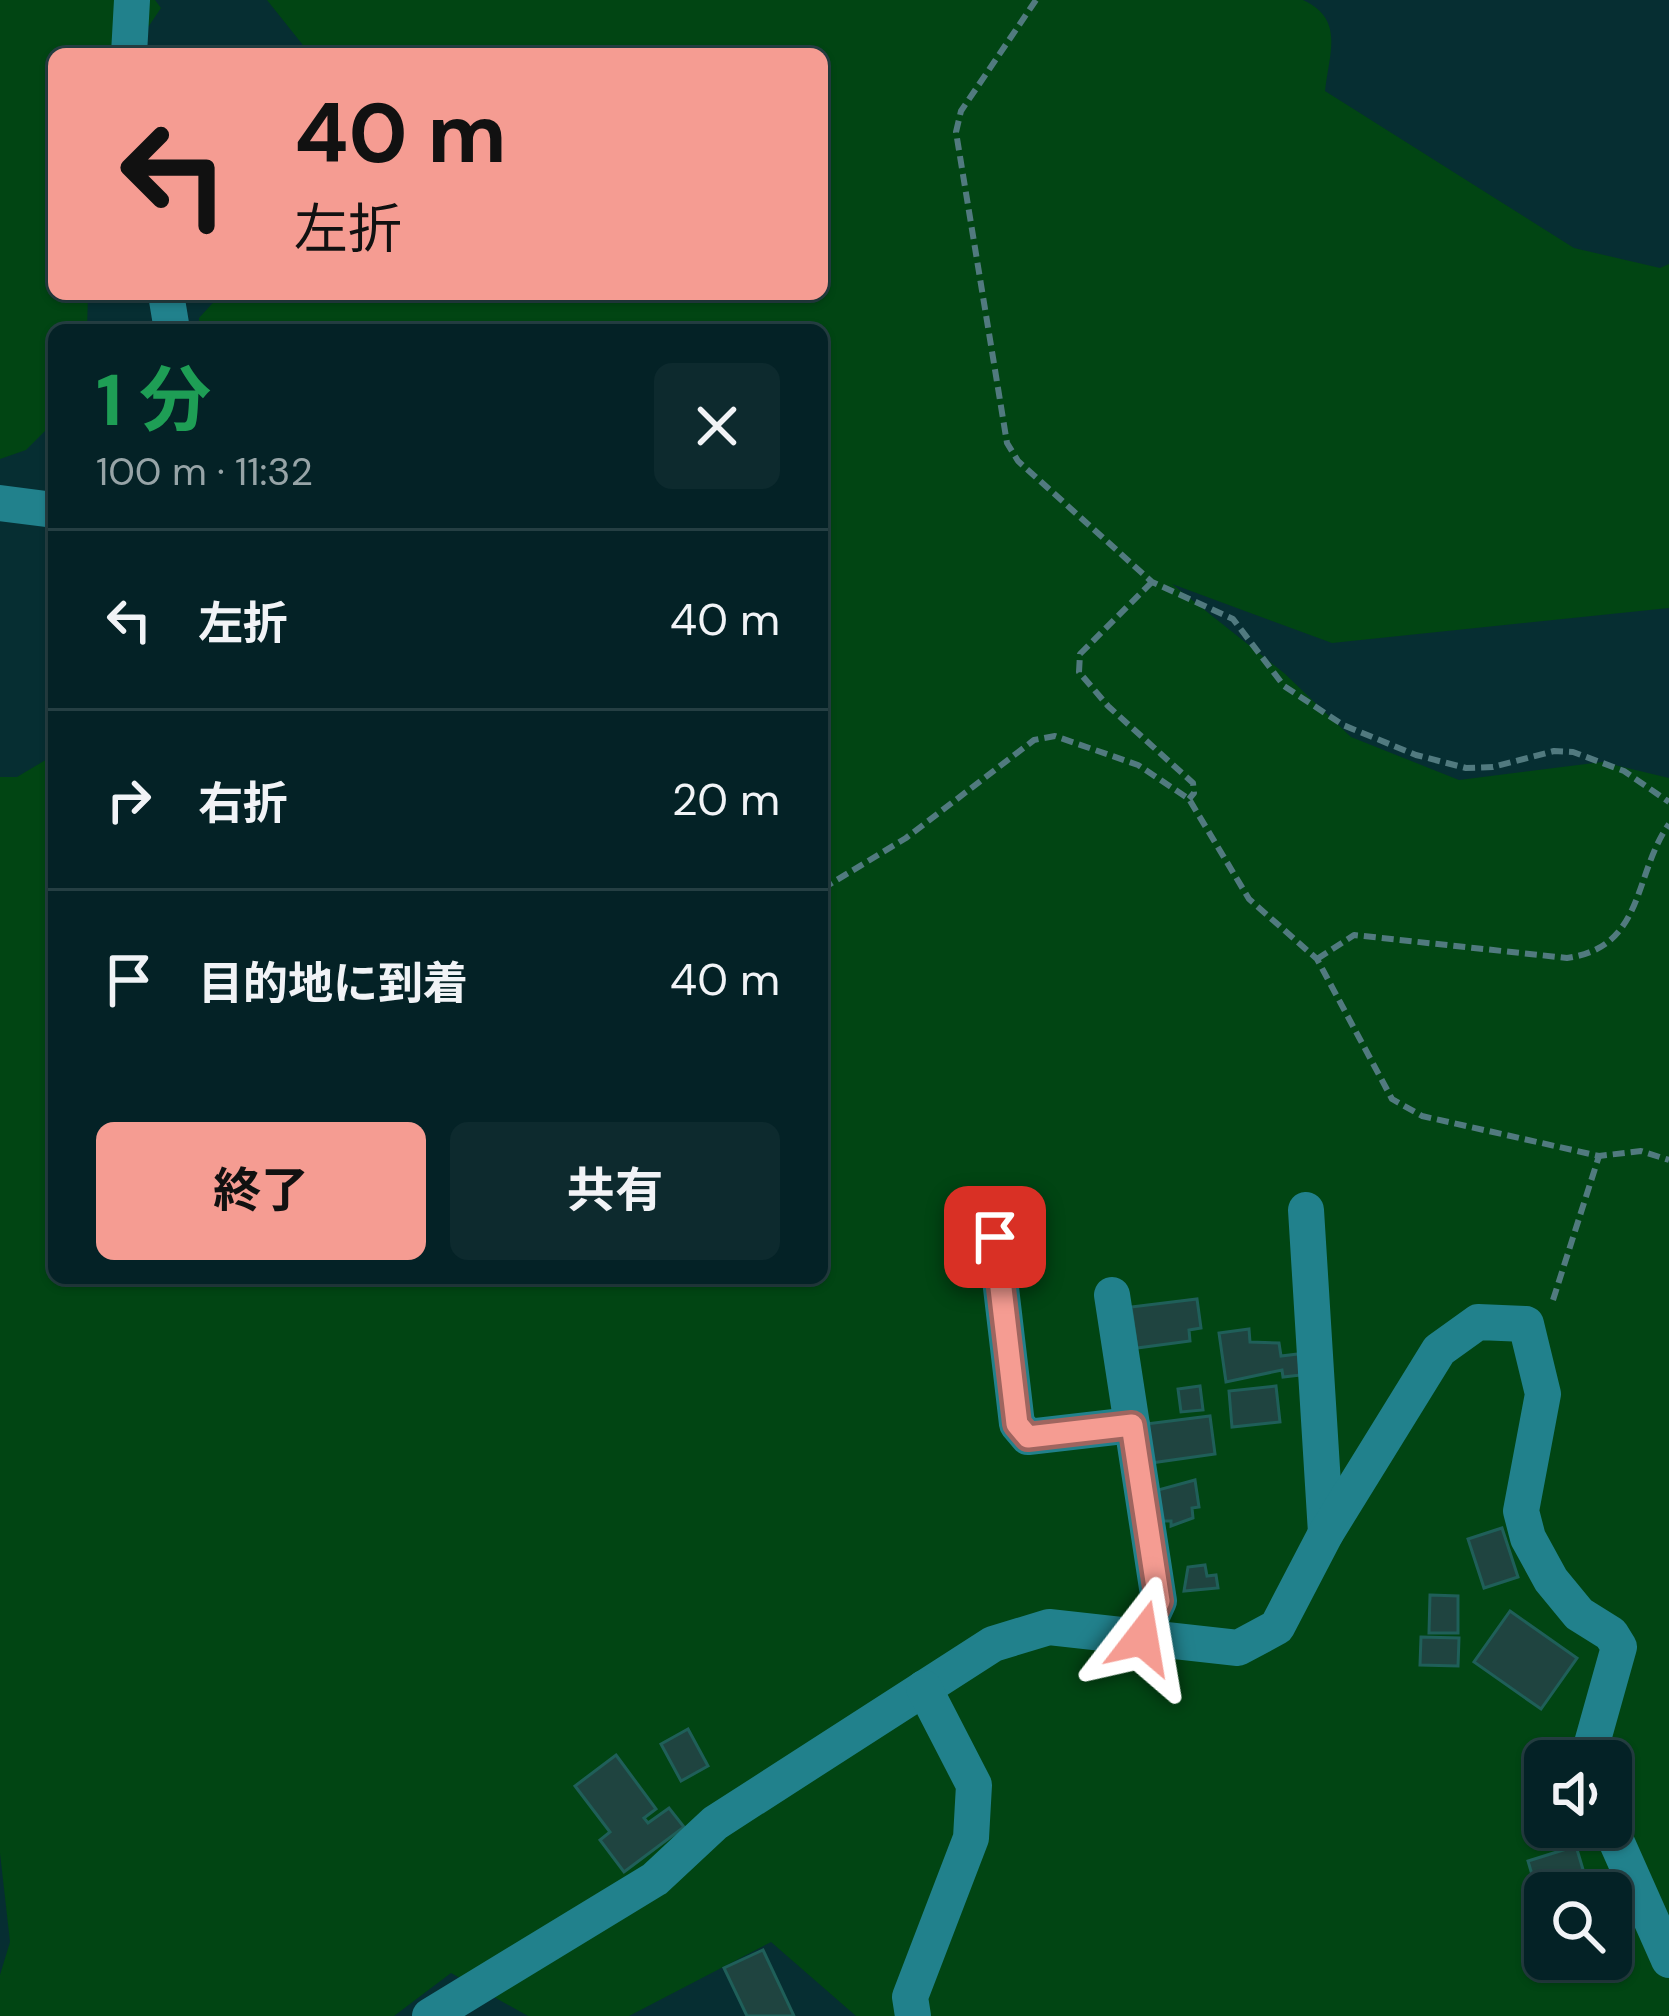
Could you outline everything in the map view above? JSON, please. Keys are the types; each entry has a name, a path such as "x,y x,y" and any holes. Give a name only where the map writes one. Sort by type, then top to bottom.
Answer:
{"street":[{"path":"129,48 132,0"},
{"path":"0,502 48,509"},
{"path":"1306,1210 1326,1533"},
{"path":"995,1237 1017,1424 1028,1437 1132,1425"},
{"path":"1112,1295 1159,1601 1142,1638"},
{"path":"430,2016 655,1879 716,1823 993,1644 1049,1627 1238,1648 1277,1627 1326,1533 1439,1350 1478,1322 1526,1324 1543,1394 1521,1511 1528,1538 1551,1580 1579,1614 1610,1634 1619,1647 1593,1740"},
{"path":"913,2016 910,1997 970,1838 974,1785 924,1688"},
{"path":"1619,1848 1669,1960"}],"path":[{"path":"1036,0 962,111 956,132 1007,443 1018,461 1152,582 1233,619 1284,686 1362,734 1466,768 1493,767 1554,751 1573,752 1624,771 1669,802"},
{"path":"1152,582 1080,654 1078,672 1192,783 1194,794 1189,800"},
{"path":"828,885 906,838 1034,740 1054,736 1138,765 1189,800 1249,899 1317,959 1392,1099 1422,1116 1599,1156 1641,1151 1669,1160"},
{"path":"1317,959 1354,935 1567,958 1592,955 1611,942 1632,912 1669,824"},
{"path":"1526,1324 1558,1296 1599,1156"}],"green space":[{"path":"0,0 155,0 161,8 134,48 48,48 48,300 88,300 87,324 48,324 48,428 26,450 0,459"},
{"path":"267,0 1303,0 1325,17 1329,27 1325,91 1574,248 1660,268 1669,264 1669,608 1332,643 1172,584 1284,673 1351,737 1459,780 1602,762 1669,778 1669,2016 856,2016 771,1942 629,2016 528,2016 451,1973 394,2016 0,2016 0,1975 10,1942 0,1853 0,777 17,777 48,759 48,1284 828,1284 828,324 199,324 216,300 828,300 828,48 305,48"}],"building":[{"path":"1197,1299 1201,1328 1189,1330 1190,1341 1137,1348 1131,1307"},
{"path":"1249,1329 1250,1342 1279,1343 1281,1356 1298,1354 1301,1375 1283,1377 1282,1370 1226,1382 1219,1333"},
{"path":"1200,1386 1203,1410 1181,1412 1178,1389"},
{"path":"1276,1386 1280,1422 1232,1427 1229,1391"},
{"path":"1210,1416 1215,1454 1151,1463 1146,1424"},
{"path":"1195,1480 1199,1507 1192,1508 1193,1518 1171,1526 1171,1521 1162,1521 1158,1490"},
{"path":"1502,1528 1518,1577 1484,1588 1468,1539"},
{"path":"1205,1565 1207,1576 1216,1575 1218,1588 1184,1591 1188,1567"},
{"path":"1430,1595 1458,1596 1458,1633 1429,1633"},
{"path":"1510,1611 1577,1658 1541,1709 1474,1662"},
{"path":"1421,1637 1459,1638 1458,1666 1420,1665"},
{"path":"688,1729 708,1766 681,1781 661,1744"},
{"path":"616,1755 656,1809 644,1818 648,1823 669,1808 684,1827 624,1872 600,1840 610,1832 575,1786"},
{"path":"1577,1848 1584,1872 1531,1872 1528,1861"},
{"path":"763,1950 794,2016 747,2016 724,1968"}],"route":[{"path":"995,1237 1017,1424 1028,1437 1132,1425 1159,1601 1142,1638"}]}
